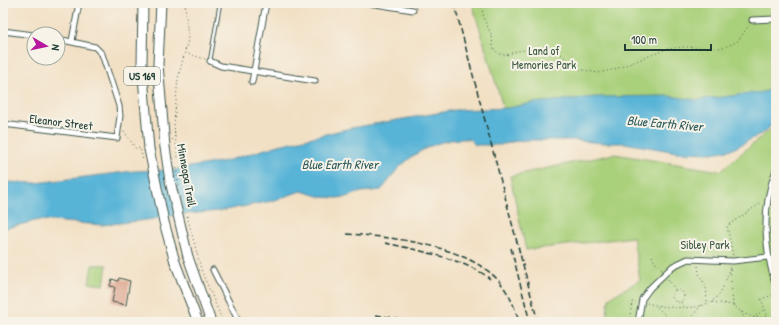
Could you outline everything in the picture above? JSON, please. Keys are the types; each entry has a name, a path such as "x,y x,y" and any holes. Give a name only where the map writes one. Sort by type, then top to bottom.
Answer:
{"highway":[{"name":"US 169","path":"143,3 142,64 150,148 161,209 175,262 197,322"},
{"name":"US 169","path":"160,3 158,64 173,196 188,257 211,322"},
{"path":"194,276 218,322"}],"street":[{"path":"66,40 72,41 79,3"},
{"path":"252,82 266,3"},
{"path":"369,3 412,10"},
{"path":"752,20 776,19"},
{"path":"3,31 26,34"},
{"name":"Eleanor Street","path":"3,124 117,138 120,116 119,106 102,54 96,47 72,41"},
{"path":"210,61 221,66 315,81"},
{"path":"776,170 767,200 765,214 768,257 776,286"},
{"path":"638,322 641,302 650,288 673,266 688,260 698,259 733,261 768,257"},
{"path":"214,270 239,322"}],"lane":[{"path":"210,61 220,3"}],"path":[{"name":"Minneopa Trail","path":"168,144 175,136 174,124 178,78 188,40 186,3"},
{"path":"481,3 484,19 492,36 493,48 499,54 544,48 556,50 579,69 598,73 616,69 667,49 685,47 723,48 738,42 748,29 752,20"},
{"path":"184,53 210,61"},
{"path":"175,136 178,158"},
{"path":"128,137 136,149 140,148 143,161"},
{"name":"Minneopa Trail","path":"174,156 181,193"},
{"path":"712,302 723,288 733,261 733,251 728,226 767,200"},
{"name":"Minneopa Trail","path":"186,214 202,272 223,322"},
{"path":"698,259 699,274 706,287 707,303"},
{"path":"730,266 733,305"},
{"path":"681,302 675,302 673,299 673,294 676,291 682,292 684,295 681,302 684,308"},
{"path":"770,322 761,299 776,294"},
{"path":"629,322 632,302 641,302 670,309 684,308 712,302 733,305 747,322"},
{"path":"688,322 702,304"},
{"path":"656,306 672,322"},
{"path":"750,322 765,308"},
{"path":"740,312 754,317 762,318 768,316"},
{"path":"754,317 757,322"}],"green space":[{"name":"Land of Memories Park","path":"472,3 776,3 776,82 762,96 505,114"},
{"name":"Sibley Park","path":"776,125 776,322 606,322 609,298 640,280 633,237 526,250 510,176 614,154 720,171"},
{"path":"92,265 107,265 104,285 89,283"}],"water":[{"name":"Blue Earth River","path":"776,86 776,120 766,131 733,149 713,153 677,152 624,143 601,143 573,140 526,140 500,145 475,145 470,139 449,140 429,147 412,157 396,171 381,190 361,192 347,197 322,197 301,191 272,201 220,211 176,215 102,225 39,220 3,229 3,182 36,183 134,171 173,170 226,161 279,145 351,128 455,110 508,108 532,103 595,97 669,96 697,100 763,92 774,89"}],"building":[{"path":"119,278 130,281 126,305 112,302 115,287 110,286 112,279 118,281"}],"railway":[{"path":"454,3 538,322"},
{"path":"347,234 386,238 428,245 449,251 468,259 485,269 499,281 511,300 519,322"},
{"path":"385,243 425,252 455,261 480,272 490,279"},
{"path":"511,248 530,322"},
{"path":"376,315 418,322"}]}
